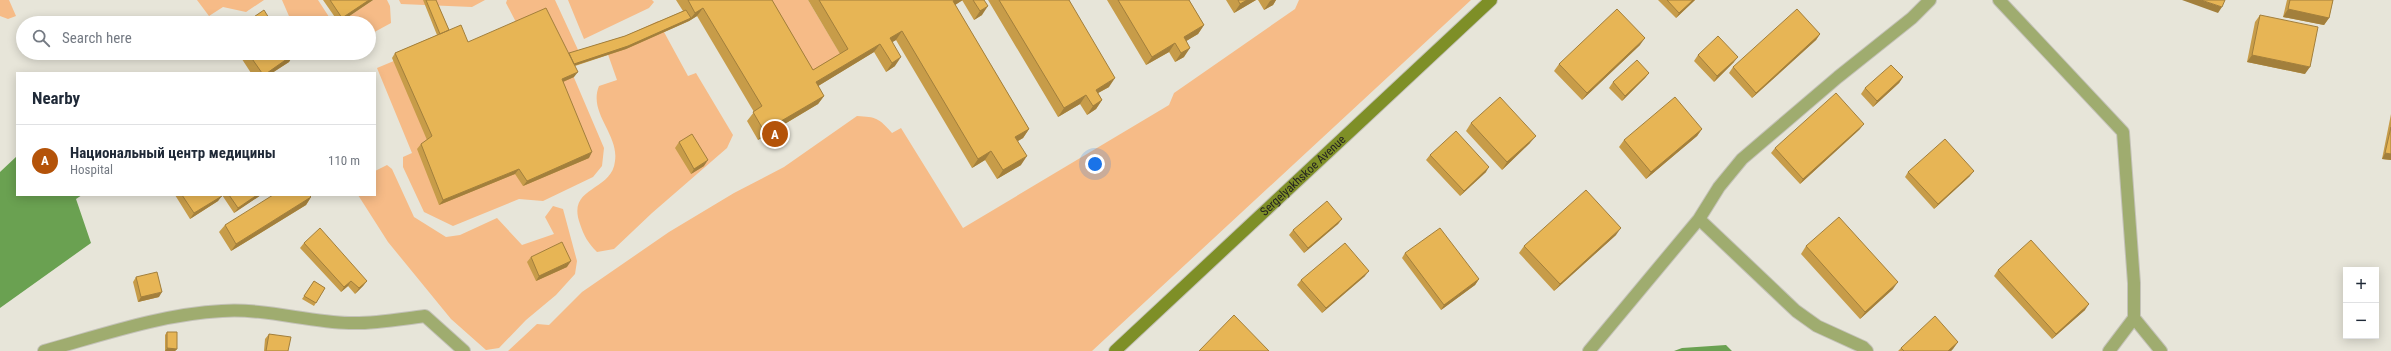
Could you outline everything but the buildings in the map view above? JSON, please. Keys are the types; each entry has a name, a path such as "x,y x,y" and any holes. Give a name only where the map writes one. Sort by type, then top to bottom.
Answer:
{"main road":[{"name":"Sergelyakhskoe Avenue","path":"1115,351 1492,0"}],"street":[{"path":"1589,351 1699,219 1719,187 1742,159 1838,77 1912,18 1930,0"},
{"path":"1999,0 2123,132 2134,282 2134,318 2109,351"},
{"path":"1699,219 1796,311 1817,326 1863,347 1867,351"},
{"path":"44,351 182,316 223,311 262,312 348,323 382,322 425,316 464,351"},
{"path":"2134,318 2161,351"}],"shaded area":[{"path":"0,0 9,0 16,16 8,19 0,16"},
{"path":"197,0 264,0 246,12 223,7 209,16"},
{"path":"282,0 318,0 328,16 289,16"},
{"path":"373,0 387,0 390,6 391,23 376,31 376,16 349,16"},
{"path":"399,0 485,0 472,7 401,4"},
{"path":"507,0 555,0 579,52 572,73 604,148 602,166 593,177 543,201 519,199 453,226 424,212 403,167 403,157 412,153 377,68 456,35 463,49 518,26 506,3"},
{"path":"568,0 652,0 654,2 649,8 584,39"},
{"path":"760,0 808,0 842,57 807,78"},
{"path":"1299,0 1471,0 1092,351 508,351 537,324 549,325 582,292 669,232 734,193 784,167 857,116 877,119 892,133 901,128 963,228 1169,105 1174,93 1295,9"},
{"path":"658,21 688,76 696,73 733,135 727,148 652,213 614,249 597,252 585,236 577,212 579,202 584,196 606,179 612,171 615,161 613,142 597,105 599,86 617,80 605,46"},
{"path":"16,157 16,196 80,196 76,199 91,243 0,308 0,172"},
{"path":"387,165 392,169 414,217 446,237 460,235 497,218 522,245 554,234 545,217 553,206 563,209 577,261 575,274 556,295 526,320 499,348 486,350 451,319 388,242 359,196 376,196 376,170"},
{"path":"1726,345 1732,351 1674,351 1682,348"}],"place":[{"name":"Национальный центр медицины","path":"775,134"}]}
